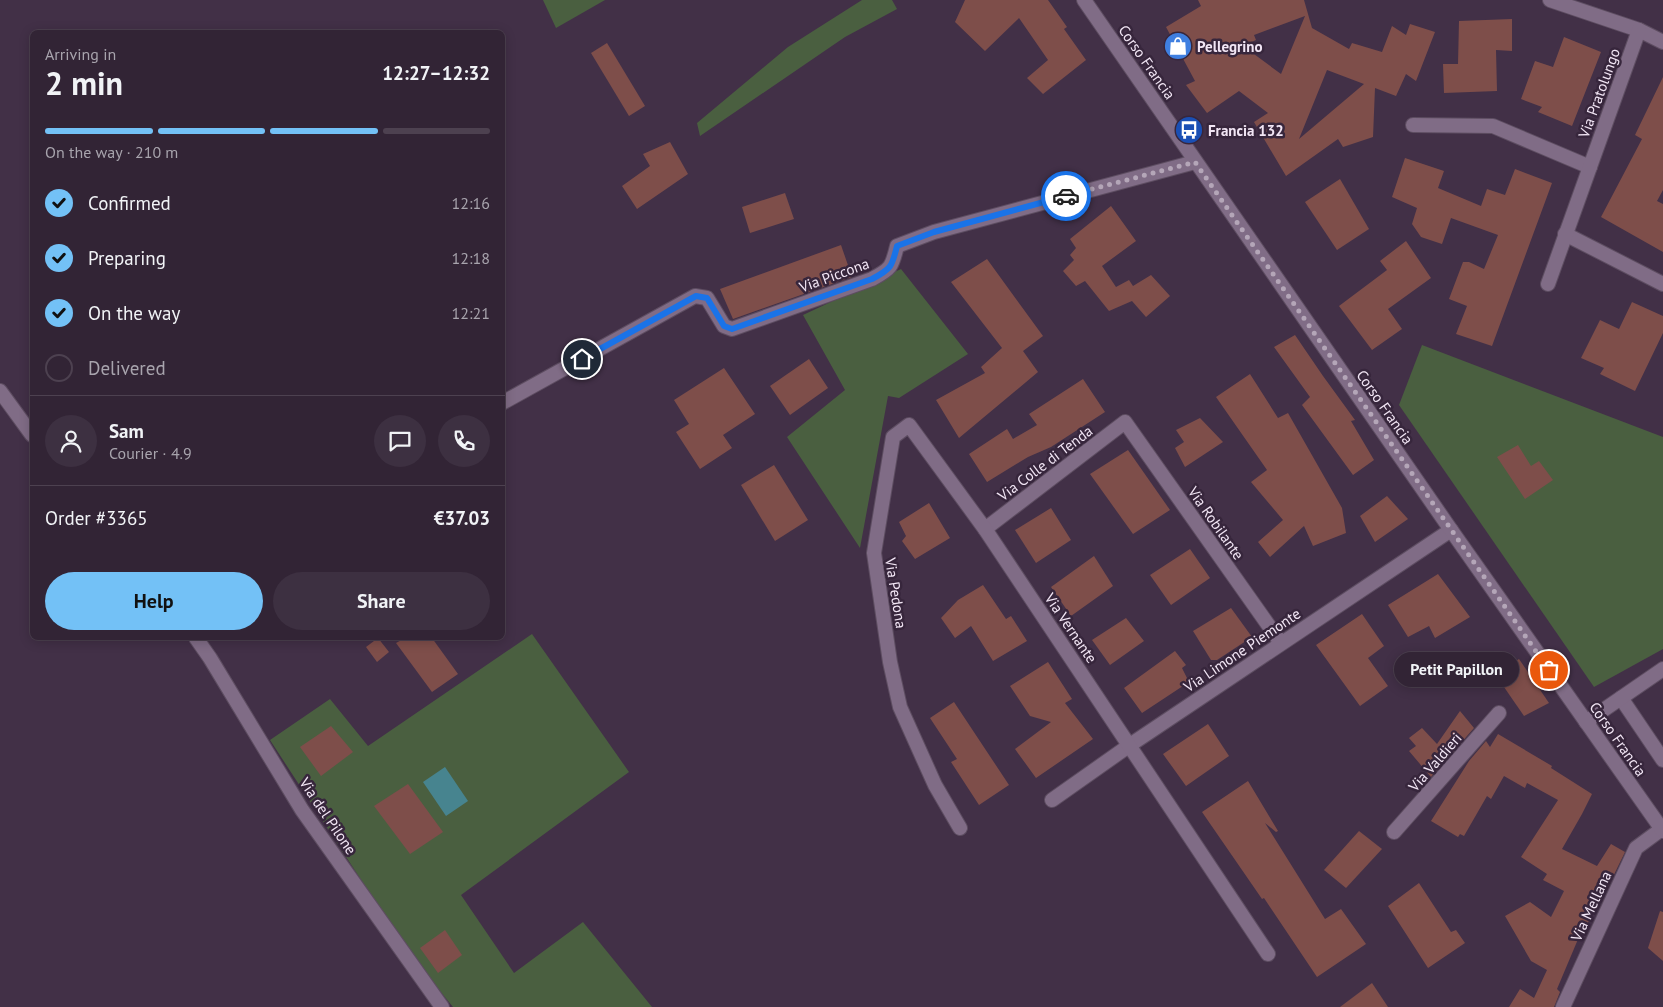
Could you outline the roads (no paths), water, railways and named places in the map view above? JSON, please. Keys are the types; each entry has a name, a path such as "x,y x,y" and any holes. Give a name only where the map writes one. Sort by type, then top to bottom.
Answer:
{"street":[{"name":"Corso Francia","path":"1084,0 1451,530 1663,830"},
{"path":"1550,0 1639,30 1663,42"},
{"name":"Via Pratolungo","path":"1548,284 1639,30"},
{"path":"1413,126 1493,126 1590,167"},
{"name":"Via Piccona","path":"505,401 696,296 707,298 724,326 732,329 872,279 887,271 894,259 897,246 934,232 1195,162"},
{"path":"1565,234 1663,284"},
{"path":"0,391 30,432"},
{"name":"Via Colle di Tenda","path":"985,529 1125,422"},
{"name":"Via Robilante","path":"1125,422 1281,643"},
{"name":"Via Pedona","path":"960,828 935,784 900,707 890,662 874,553 893,438 910,425 985,529"},
{"name":"Via Vernante","path":"985,529 1130,744 1268,954"},
{"name":"Via Limone Piemonte","path":"1052,800 1130,744 1451,530"},
{"name":"Via del Pilone","path":"197,640 302,810 442,1007"},
{"path":"1586,722 1663,669"},
{"path":"1621,698 1663,760"},
{"name":"Via Valdieri","path":"1394,832 1499,713"},
{"name":"Via Mellana","path":"1563,1007 1636,848 1663,830"}],"place":[{"name":"Pellegrino","path":"1178,46"},
{"name":"Francia 132","path":"1189,130"},
{"name":"Petit Papillon","path":"1549,670"}]}
